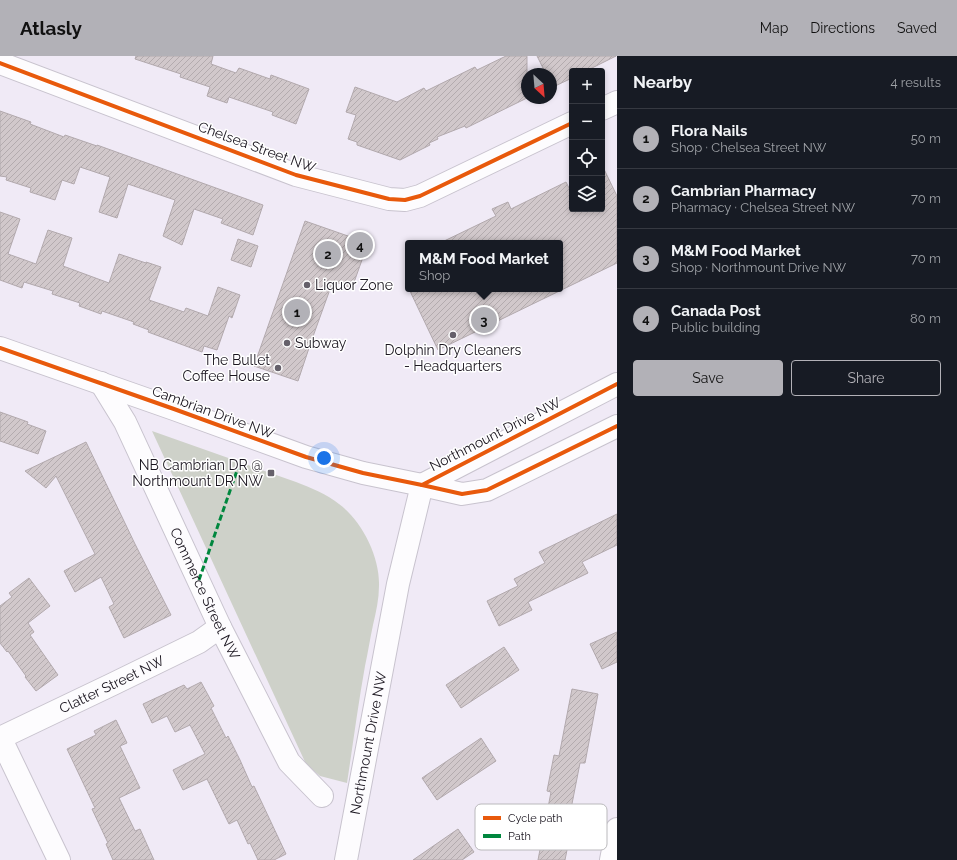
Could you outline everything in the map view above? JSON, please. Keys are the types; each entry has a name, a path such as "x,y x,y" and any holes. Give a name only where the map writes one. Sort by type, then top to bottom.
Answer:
{"street":[{"name":"Chelsea Street NW","path":"0,62 296,175 389,199 405,200 420,196 569,124"},
{"path":"605,108 617,102"},
{"name":"Cambrian Drive NW","path":"0,348 306,457 363,473 422,485"},
{"name":"Commerce Street NW","path":"101,383 125,422 220,627 289,762 322,796"},
{"name":"Northmount Drive NW","path":"346,860 398,584 422,485 465,461 617,384"},
{"name":"Northmount Drive NW","path":"422,485 462,494 487,490 617,426"},
{"name":"Clatter Street NW","path":"0,737 38,721 199,642 220,627"},
{"path":"0,737 59,860"},
{"path":"611,860 617,829"}],"shaded area":[{"path":"152,431 296,482 324,494 347,511 355,520 368,540 379,575 379,586 376,610 362,681 347,783 320,776 306,764"}],"building":[{"path":"136,56 213,56 211,64 236,73 239,68 270,79 271,75 309,89 296,124 272,115 273,112 229,97 227,103 207,96 210,87 180,77 181,74 135,59"},
{"path":"506,56 527,56 527,68 521,68 521,101 466,128 465,126 437,137 438,139 429,143 430,145 400,160 357,145 357,142 348,139 356,115 346,112 355,87 397,102 424,88 426,91 475,67 477,70"},
{"path":"537,56 616,56 592,68 569,68 569,79 557,85 557,68 543,68"},
{"path":"0,111 31,122 30,124 64,137 65,135 97,145 263,205 253,235 221,223 223,219 194,209 182,245 163,236 175,200 128,184 117,218 99,212 110,177 80,167 74,184 62,180 55,200 30,192 31,188 6,180 7,177 0,176"},
{"path":"605,171 617,196 617,263 563,289 563,240 446,240 496,216 492,209 508,202 511,209 566,182 569,188 569,212 605,212"},
{"path":"0,212 20,219 8,254 36,264 48,230 72,238 63,266 109,283 119,254 161,267 149,300 184,312 186,308 208,316 218,287 240,295 232,318 229,316 217,350 204,346 202,352 148,332 149,330 133,324 134,322 102,311 101,314 79,306 80,303 52,294 53,291 24,282 22,288 0,280"},
{"path":"305,221 368,243 352,288 333,281 298,381 254,366"},
{"path":"238,239 258,246 251,267 231,260"},
{"path":"410,292 557,292 438,350"},
{"path":"0,412 28,422 27,424 46,431 38,454 0,441"},
{"path":"86,442 171,615 124,638 109,607 114,604 101,577 75,592 64,571 95,554 56,476 46,488 25,471"},
{"path":"617,514 617,545 582,562 588,573 528,602 532,610 499,626 487,601 518,586 514,579 545,563 539,552"},
{"path":"29,578 50,606 28,623 34,632 30,635 58,675 36,691 8,651 7,652 0,643 0,606 12,597 9,593"},
{"path":"617,632 617,662 602,669 590,644"},
{"path":"504,647 519,670 461,708 446,685"},
{"path":"201,682 214,706 211,708 226,738 228,736 252,787 254,786 286,854 274,860 258,860 250,843 248,844 237,820 229,824 207,779 183,790 173,770 205,754 190,725 175,732 167,716 152,723 143,704 184,685 187,689"},
{"path":"572,689 598,694 585,763 580,763 572,804 549,804 551,792 547,791 554,755 559,756"},
{"path":"116,720 127,743 120,746 140,788 119,798 135,831 140,829 154,860 113,860 106,844 108,843 92,809 95,808 67,749 96,735 94,731"},
{"path":"481,738 496,761 437,800 422,778"},
{"path":"458,829 474,852 462,860 413,860"},
{"path":"540,850 567,850 565,860 538,860"}],"marked path":[{"path":"199,580 240,462"}],"cycle path":[{"path":"0,63 296,175 389,199 405,200 420,196 569,124"},
{"path":"0,348 306,457 363,473 462,494 487,490 617,426"},
{"path":"422,485 617,384"}],"place":[{"name":"Canada Post","path":"360,245"},
{"name":"Cambrian Pharmacy","path":"328,254"},
{"name":"Liquor Zone","path":"307,285"},
{"name":"Flora Nails","path":"297,312"},
{"name":"M&M Food Market","path":"484,320"},
{"name":"Dolphin Dry Cleaners - Headquarters","path":"453,335"},
{"name":"Subway","path":"287,343"},
{"name":"The Bullet Coffee House","path":"278,368"},
{"name":"NB Cambrian DR @ Northmount DR NW","path":"271,473"}]}
